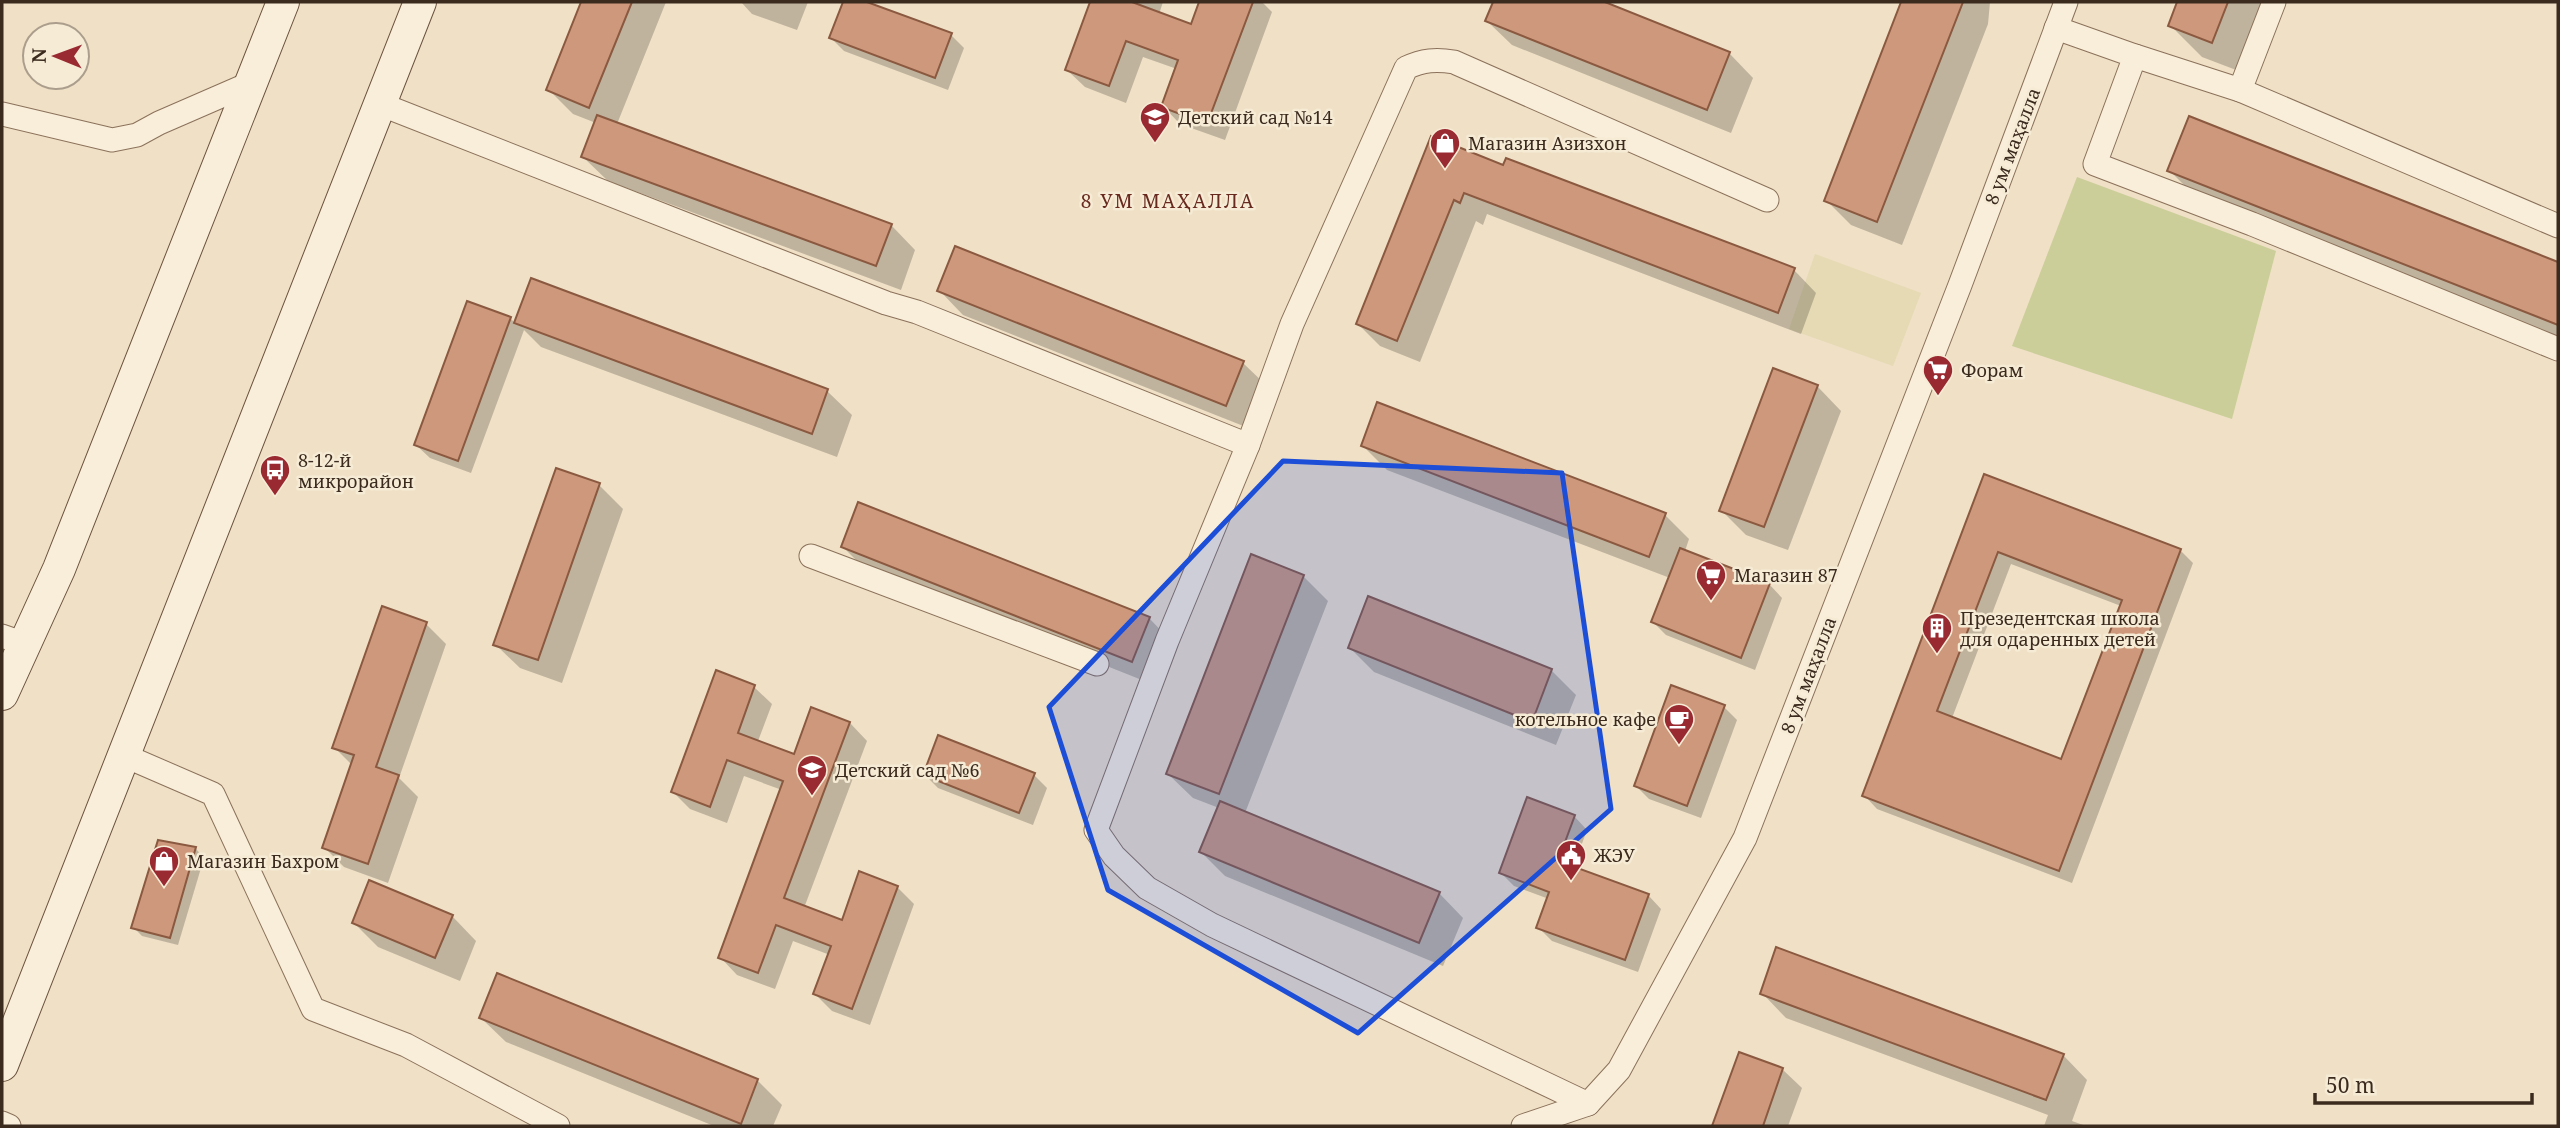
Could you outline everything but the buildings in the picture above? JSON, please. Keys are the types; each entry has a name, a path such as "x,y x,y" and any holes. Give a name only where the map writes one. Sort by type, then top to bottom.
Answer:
{"street":[{"path":"2,694 13,640 59,569 283,2"},
{"path":"2,1065 420,2"},
{"name":"8 ум маҳалла","path":"1577,1113 1619,1070 1745,838 1927,371 2066,2"},
{"path":"2240,90 2274,2"},
{"path":"2056,28 2240,90 2558,226"},
{"path":"2135,56 2095,164 2252,224 2558,349"},
{"path":"1577,1113 1212,925 1147,888 1114,856 1096,830 1148,685 1248,445 1293,324 1406,68 1419,61 1454,62 1767,200"},
{"path":"2,114 112,140 137,135 159,122 251,83"},
{"path":"380,104 886,303 917,312 1248,445"},
{"path":"811,556 1097,664"},
{"path":"123,755 213,794 313,1009 406,1045 558,1126"},
{"path":"1523,1126 1577,1113"},
{"path":"2,1123 9,1126"}],"highlighted area":[{"path":"1283,461 1562,473 1611,809 1358,1033 1108,890 1049,707"}],"shaded area":[{"path":"1815,254 1921,293 1893,366 1789,329"}],"green space":[{"path":"2077,177 2276,251 2232,419 2012,346"}],"place":[{"name":"Детский сад №14","path":"1155,144"},
{"name":"Магазин Азизхон","path":"1445,170"},
{"name":"Форам","path":"1938,397"},
{"name":"8-12-й микрорайон","path":"275,497"},
{"name":"Магазин 87","path":"1711,602"},
{"name":"Презедентская школа для одаренных детей","path":"1937,655"},
{"name":"котельное кафе","path":"1679,746"},
{"name":"Детский сад №6","path":"812,797"},
{"name":"ЖЭУ","path":"1571,882"},
{"name":"Магазин Бахром","path":"164,888"}],"district":[{"name":"8 УМ МАҲАЛЛА","path":"1168,201"}]}
